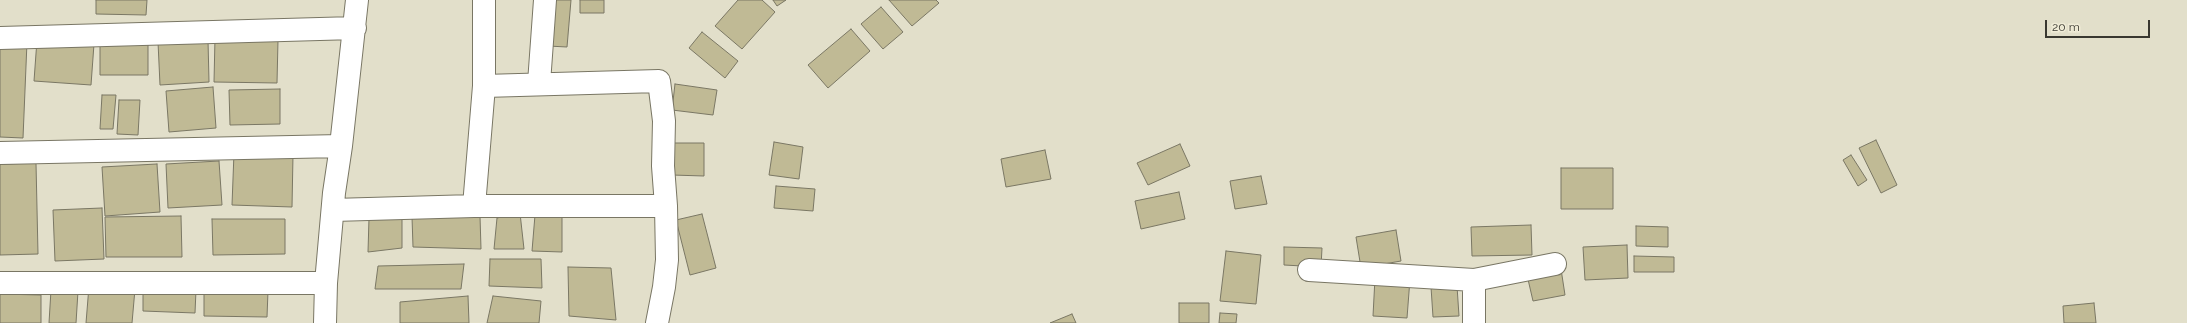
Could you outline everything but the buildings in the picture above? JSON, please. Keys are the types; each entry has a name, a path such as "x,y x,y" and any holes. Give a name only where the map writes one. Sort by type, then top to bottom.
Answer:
{"street":[{"path":"325,323 326,283 334,193 341,146 357,0"},
{"path":"474,206 484,86 484,0"},
{"path":"539,83 545,0"},
{"path":"0,38 355,28"},
{"path":"484,86 539,83 659,81 664,121 663,166 666,206 667,260 664,288 657,323"},
{"path":"0,153 341,146"},
{"path":"333,210 474,206 666,206"},
{"path":"1309,270 1474,280 1555,264"},
{"path":"1474,280 1474,323"},
{"path":"0,283 326,283"}]}
